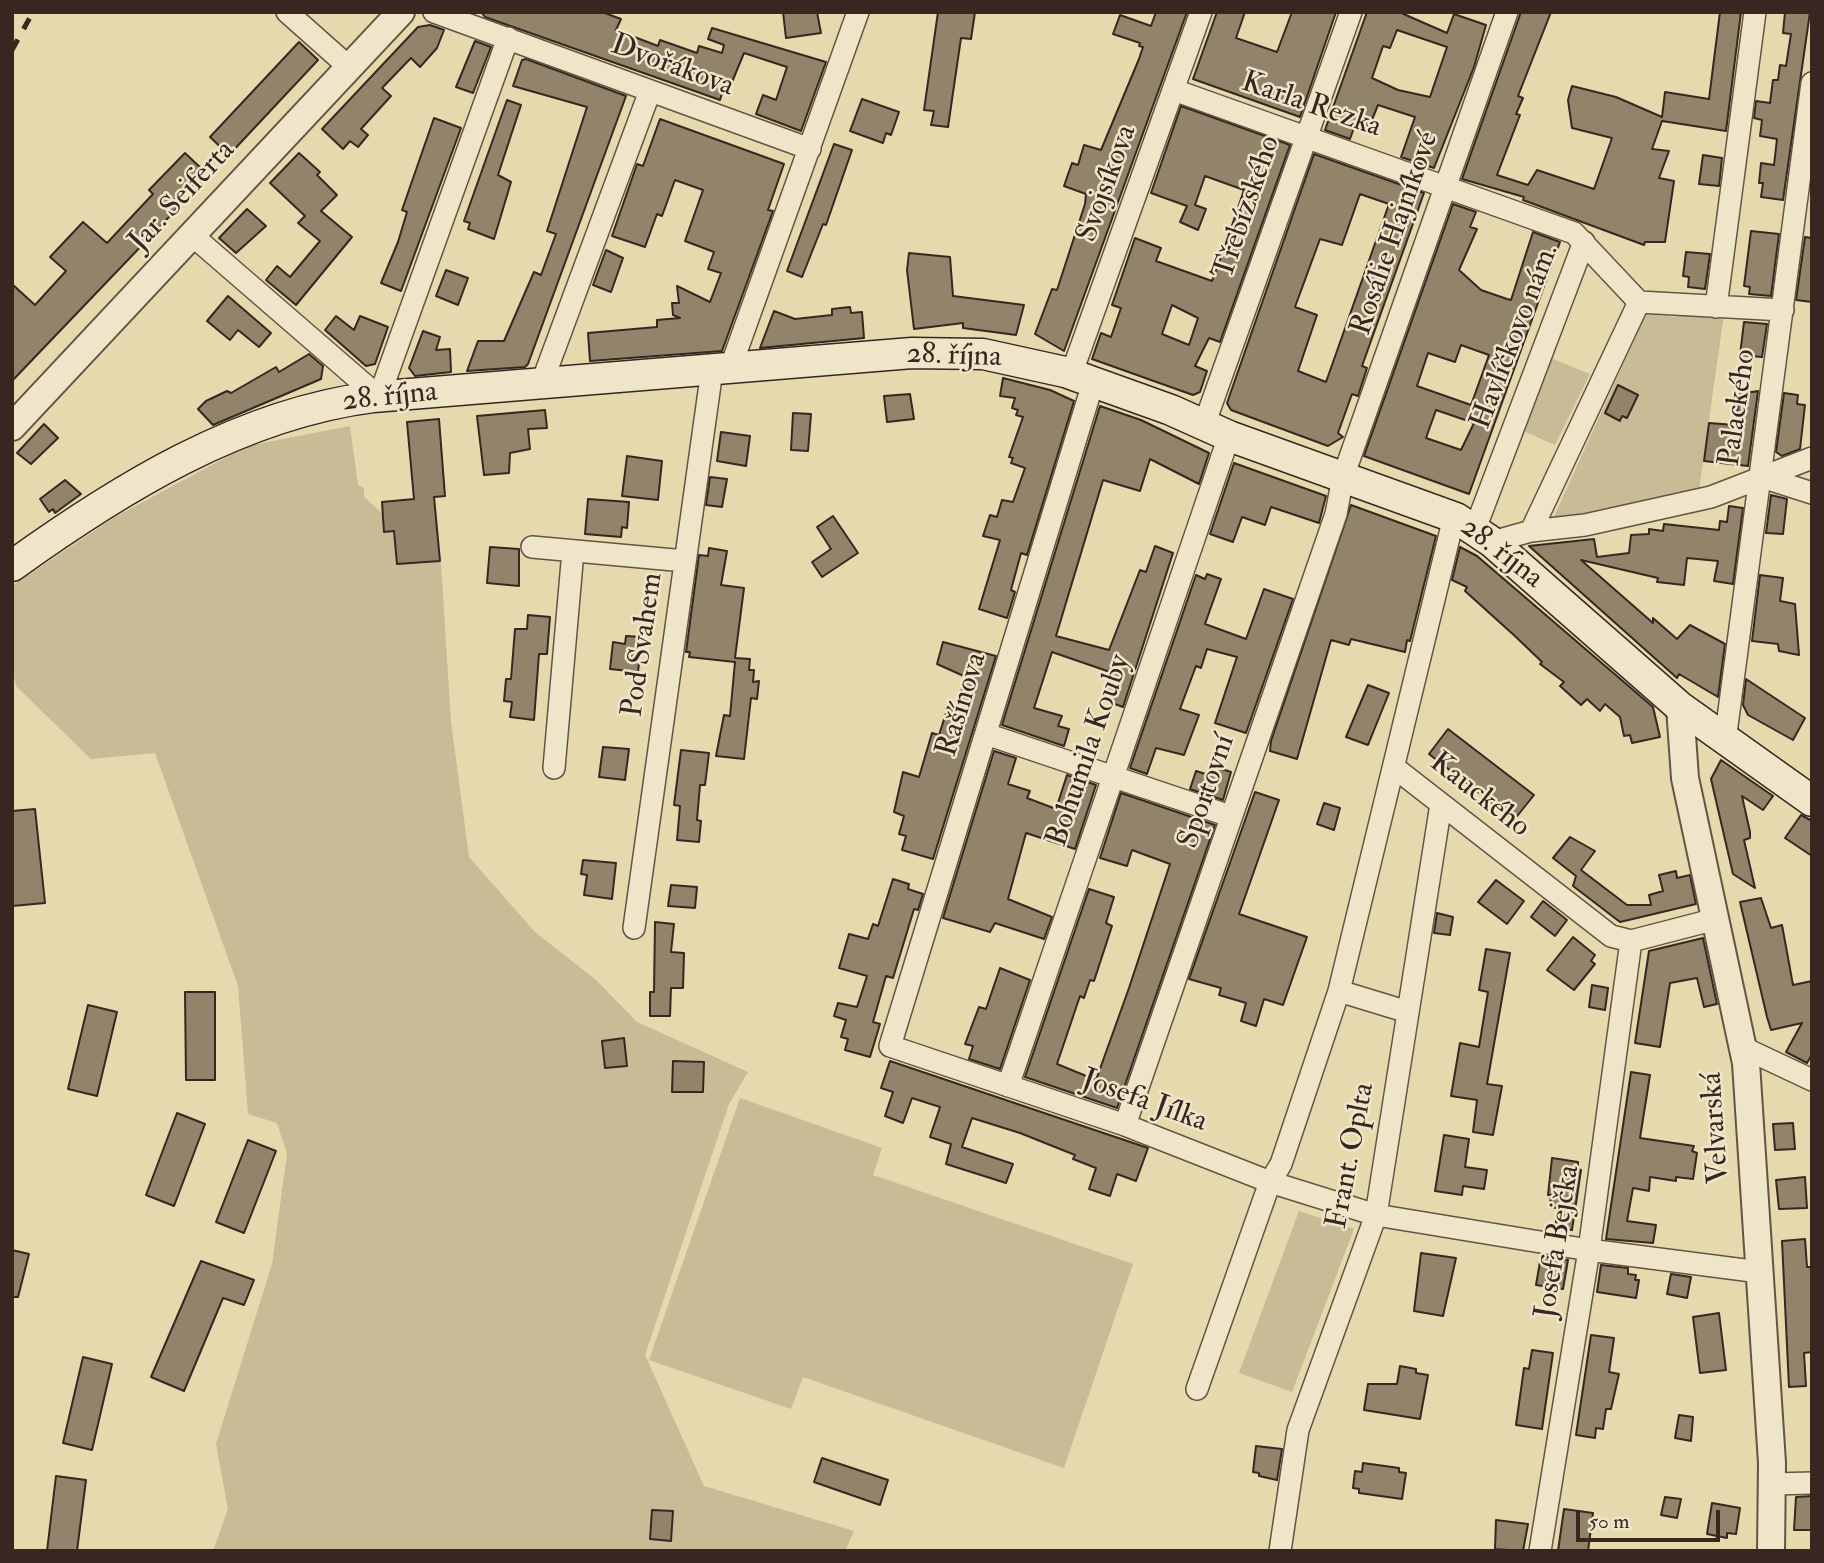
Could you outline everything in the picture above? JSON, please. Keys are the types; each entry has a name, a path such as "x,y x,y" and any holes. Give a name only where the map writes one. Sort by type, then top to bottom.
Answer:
{"main road":[{"name":"28. října","path":"12,566 106,502 184,460 288,414 347,400 956,352 1010,358 1082,379 1474,529 1680,707 1724,741 1812,801"}],"street":[{"path":"287,12 350,68"},
{"name":"Jar. Seiferta","path":"12,427 401,12"},
{"name":"Dvořákova","path":"434,12 810,149"},
{"name":"Pod Svahem","path":"634,928 685,561 721,369 810,149 858,12"},
{"name":"Svojsíkova","path":"1082,379 1201,12"},
{"name":"Třebízského","path":"1217,431 1306,135 1351,12"},
{"name":"Rosálie Hajníkové","path":"1343,477 1507,12"},
{"path":"1716,307 1755,12"},
{"path":"193,236 379,397 508,38"},
{"name":"Palackého","path":"1724,741 1812,83"},
{"name":"Karla Rezka","path":"1174,90 1574,233 1584,242"},
{"path":"541,385 650,91"},
{"name":"Havlíčkovo nám.","path":"1474,529 1584,242 1639,302"},
{"path":"1531,531 1639,302 1783,310"},
{"name":"Rašínova","path":"890,1046 986,734 1082,379"},
{"name":"Bohumila Kouby","path":"1008,1086 1113,776 1217,431"},
{"path":"1474,529 1531,531 1585,525 1711,497 1812,458"},
{"name":"Sportovní","path":"1125,1125 1336,514 1343,477"},
{"path":"1759,477 1812,493"},
{"name":"Kauckého","path":"1474,529 1395,768 1611,936 1631,941"},
{"path":"532,547 685,561"},
{"path":"554,768 573,551"},
{"name":"Velvarská","path":"1680,707 1685,778 1744,1048 1773,1484 1771,1551"},
{"path":"986,734 1230,816"},
{"path":"1197,1389 1270,1182 1280,1164 1339,991 1395,768"},
{"name":"Frant. Oplta","path":"1280,1551 1298,1430 1376,1215 1441,804"},
{"path":"1631,941 1716,919"},
{"name":"Josefa Bejčka","path":"1540,1551 1589,1250 1631,941"},
{"path":"1339,991 1408,1012"},
{"name":"Josefa Jílka","path":"890,1046 1125,1125 1270,1182 1376,1215 1589,1250 1760,1272"},
{"path":"1744,1048 1812,1080"},
{"path":"1773,1484 1812,1483"}],"shaded area":[{"path":"1678,313 1724,314 1699,490 1552,521 1646,314 1677,317"},
{"path":"1548,357 1590,374 1555,445 1521,430"},
{"path":"350,426 358,485 364,488 364,497 383,514 384,531 394,530 439,559 441,564 451,722 469,857 535,932 596,980 637,1022 748,1072 729,1104 645,1355 704,1486 854,1531 845,1551 213,1551 228,1509 216,1444 272,1264 287,1154 277,1123 248,1114 238,986 155,753 91,759 16,686 12,667 12,586 115,517 247,446"},
{"path":"740,1098 882,1148 873,1175 1133,1264 1064,1468 803,1377 791,1409 649,1360"},
{"path":"1299,1211 1354,1229 1292,1392 1239,1373"}],"building":[{"path":"481,12 602,12 621,19 616,30 658,46 660,40 697,53 699,46 722,53 724,45 708,39 712,28 826,62 801,131 756,114 763,95 776,100 787,67 744,53 732,82 726,80 720,100 485,17"},
{"path":"783,12 817,12 821,33 786,38"},
{"path":"938,12 975,12 971,39 961,38 948,127 931,125 934,111 924,110"},
{"path":"1156,12 1187,12 1064,351 1035,334 1052,289 1057,290 1085,204 1086,194 1064,186 1072,163 1078,165 1084,145 1101,150 1143,47 1139,46 1140,43 1113,34 1120,15 1151,26"},
{"path":"1217,12 1245,12 1236,38 1277,52 1292,12 1336,12 1300,117 1193,79"},
{"path":"1367,12 1399,12 1447,33 1454,14 1486,25 1474,67 1434,168 1401,157 1415,117 1378,105 1369,127 1356,122 1350,139 1325,130","holes":["1397,30 1447,47 1430,97 1398,90 1372,78 1383,46 1390,48"]},
{"path":"1521,12 1551,12 1518,96 1523,98 1516,114 1520,115 1497,175 1528,185 1537,170 1594,189 1612,138 1572,128 1568,100 1572,86 1616,97 1662,117 1665,92 1709,99 1720,12 1741,12 1726,131 1662,121 1652,149 1669,151 1659,178 1674,181 1665,242 1645,242 1644,245 1523,200 1524,197 1462,179"},
{"path":"1785,12 1810,12 1783,200 1761,197 1761,163 1774,165 1777,139 1760,136 1762,120 1754,118 1756,101 1770,103 1773,80 1778,80 1780,65 1786,66 1791,34 1783,33"},
{"path":"430,25 444,30 437,48 420,67 411,58 382,88 391,96 361,129 368,135 358,147 350,141 343,149 322,129 418,27"},
{"path":"475,41 491,47 473,93 456,87"},
{"path":"299,42 318,60 229,155 210,137"},
{"path":"526,59 626,96 528,364 525,367 467,371 478,341 504,341 534,272 541,275 556,234 547,231 587,107 513,86 522,60"},
{"path":"862,99 899,112 891,135 886,133 883,143 850,131"},
{"path":"507,100 521,105 498,175 511,182 494,239 468,229 470,223 464,221"},
{"path":"1181,106 1290,145 1220,342 1209,338 1195,366 1207,371 1200,392 1193,395 1092,359 1101,333 1111,337 1121,308 1112,305 1135,238 1161,248 1156,261 1212,281 1244,190 1205,176 1195,205 1206,209 1198,230 1180,222 1187,206 1151,193","holes":["1172,305 1198,318 1189,345 1162,334"]},
{"path":"434,118 461,128 401,291 381,283 398,242 407,212 402,210"},
{"path":"660,119 784,164 768,210 773,211 722,351 590,361 588,333 657,327 657,320 680,318 673,315 672,303 679,303 677,286 710,302 721,273 708,269 714,252 685,241 703,190 675,180 662,216 657,214 645,247 612,236 637,164 643,166"},
{"path":"834,144 852,150 826,225 823,224 802,277 787,271"},
{"path":"185,153 204,171 200,174 202,186 191,185 172,203 177,208 169,217 12,381 12,284 35,305 66,271 50,257 83,222 107,243 153,194 149,190"},
{"path":"299,153 320,172 317,175 337,195 321,211 352,237 296,305 266,280 277,266 290,277 320,241 298,223 305,216 270,183"},
{"path":"1314,154 1424,193 1362,366 1367,368 1358,396 1352,394 1338,433 1343,437 1328,446 1231,410 1227,403","holes":["1360,194 1389,204 1326,382 1298,371 1317,315 1295,307 1320,239 1342,245"]},
{"path":"1703,155 1722,158 1719,186 1699,184"},
{"path":"1453,204 1476,212 1470,227 1477,229 1459,270 1481,290 1511,300 1533,232 1560,242 1469,494 1364,456","holes":["1461,345 1489,355 1471,405 1417,386 1428,353 1455,362","1436,410 1474,423 1461,450 1426,438"]},
{"path":"247,209 266,226 236,253 219,238"},
{"path":"1751,231 1779,234 1771,296 1749,294 1750,287 1744,286"},
{"path":"1805,237 1812,238 1812,302 1796,300"},
{"path":"606,250 623,258 611,292 593,285"},
{"path":"1686,252 1710,254 1705,289 1688,287 1689,277 1683,276"},
{"path":"909,253 950,257 953,296 1024,305 1016,335 963,328 963,323 914,329 907,270"},
{"path":"446,270 468,278 458,305 436,296"},
{"path":"228,296 271,333 259,347 238,330 230,340 207,321"},
{"path":"850,307 851,313 862,312 864,338 760,348 774,311 795,319 832,315 832,309"},
{"path":"336,316 354,330 360,316 388,327 375,364 366,366 325,330"},
{"path":"1744,322 1767,324 1762,357 1740,355"},
{"path":"423,331 440,337 436,350 450,349 451,372 415,376 409,368"},
{"path":"309,354 323,366 321,379 213,425 198,409 206,401 227,391 231,393 276,367 279,372"},
{"path":"1003,378 1050,390 1074,401 1027,555 1021,553 1011,590 1015,592 1007,618 979,609 1000,540 983,536 990,515 997,517 1002,500 1013,502 1025,468 1011,463 1013,458 1009,457 1023,417 1016,415 1018,410 1012,408 1015,398 1000,396"},
{"path":"1618,385 1638,395 1627,418 1622,416 1620,421 1605,413"},
{"path":"1758,391 1748,466 1704,461 1709,423 1735,425 1740,394"},
{"path":"1784,393 1798,395 1797,404 1805,405 1800,449 1782,456 1776,452"},
{"path":"910,394 914,419 887,422 884,396"},
{"path":"1100,406 1141,420 1209,453 1199,484 1150,459 1140,491 1103,480 1056,636 1109,650 1140,570 1146,572 1155,546 1173,553 1123,707 1101,699 1110,672 1052,652 1034,708 1062,716 1058,726 1069,729 1064,746 1002,725"},
{"path":"545,410 547,428 528,429 530,449 510,453 509,473 484,475 477,416"},
{"path":"793,413 811,414 808,451 791,450"},
{"path":"439,419 445,496 434,497 440,561 397,564 394,531 384,532 382,502 414,499 407,422"},
{"path":"44,424 58,438 31,464 17,453"},
{"path":"721,432 750,436 746,466 717,461"},
{"path":"627,456 662,461 658,500 622,496"},
{"path":"1234,463 1326,496 1319,523 1271,507 1265,525 1242,517 1233,542 1210,534"},
{"path":"710,477 727,479 722,507 706,505"},
{"path":"65,480 81,494 55,513 53,509 49,512 40,499"},
{"path":"1771,495 1787,499 1783,534 1766,533"},
{"path":"588,499 629,502 627,528 622,527 621,537 585,534"},
{"path":"1351,505 1436,536 1405,652 1351,639 1349,645 1331,640 1297,759 1270,751 1271,741"},
{"path":"1729,506 1743,508 1733,584 1714,581 1718,561 1687,558 1684,585 1657,582 1658,578 1581,560 1653,623 1653,618 1677,639 1690,625 1725,644 1718,697 1679,674 1677,678 1529,546 1594,539 1597,557 1629,553 1631,535 1649,534 1649,529 1663,531 1664,524 1719,530 1720,521 1727,522"},
{"path":"833,516 858,553 822,577 812,562 831,549 817,527"},
{"path":"490,547 519,549 519,586 487,583"},
{"path":"1460,547 1477,556 1653,707 1660,737 1632,743 1630,735 1624,736 1620,717 1605,704 1600,711 1587,699 1581,705 1560,686 1564,682 1540,664 1542,662 1465,591 1467,587 1452,580"},
{"path":"709,548 727,551 721,585 744,588 735,658 750,659 749,670 754,670 753,682 759,681 757,699 751,698 744,759 716,756 724,715 730,716 735,662 689,657 690,652 686,652 699,555 708,556"},
{"path":"1207,574 1221,579 1205,624 1246,639 1264,589 1293,599 1246,733 1215,723 1237,657 1207,649 1201,668 1196,666 1180,709 1199,715 1184,755 1156,748 1147,774 1130,768 1196,575 1205,579"},
{"path":"1760,575 1783,578 1780,601 1795,604 1799,655 1779,651 1778,644 1752,641"},
{"path":"528,615 550,617 547,654 539,654 534,720 510,717 512,702 504,701 506,679 511,679 515,629 527,629"},
{"path":"626,636 642,637 638,672 610,669 613,642 625,644"},
{"path":"943,642 996,656 933,859 902,850 906,836 899,834 904,816 894,812 903,772 919,777 932,733 939,735 948,707 955,710 966,677 937,664"},
{"path":"1746,679 1805,718 1793,740 1748,715 1743,705"},
{"path":"1368,685 1389,693 1368,745 1346,737"},
{"path":"1448,729 1534,795 1514,820 1429,754"},
{"path":"603,747 629,749 625,780 599,777"},
{"path":"681,750 709,753 705,785 700,785 697,820 701,821 699,842 677,840 680,806 674,805"},
{"path":"994,751 1016,758 1008,784 1030,791 1027,798 1056,809 1067,775 1096,785 1075,849 1026,833 1008,899 1052,917 1044,939 995,923 990,932 943,918"},
{"path":"1721,760 1773,796 1763,810 1742,796 1750,832 1750,838 1744,840 1755,888 1733,874 1711,779"},
{"path":"1213,766 1231,772 1223,800 1190,789 1196,771 1209,775"},
{"path":"1255,792 1279,800 1239,914 1307,937 1283,1005 1264,999 1256,1026 1241,1021 1246,1003 1219,995 1221,988 1189,979"},
{"path":"1121,793 1215,825 1117,1108 1025,1077 1089,889 1114,897 1106,923 1112,926 1094,981 1090,980 1084,998 1080,996 1057,1064 1096,1080 1129,988 1170,864 1132,850 1127,866 1100,858"},
{"path":"1324,803 1340,808 1334,830 1317,824"},
{"path":"35,809 45,903 12,906 12,811"},
{"path":"1801,815 1812,821 1812,856 1785,838"},
{"path":"1570,837 1595,851 1581,870 1627,905 1651,905 1649,895 1663,891 1659,875 1676,871 1677,878 1690,875 1696,904 1620,922 1573,886 1576,876 1553,858"},
{"path":"583,860 616,863 612,899 584,895 587,875 581,874"},
{"path":"893,879 909,884 908,889 923,894 918,910 914,909 893,978 886,976 873,1022 880,1024 870,1057 845,1050 848,1039 841,1037 846,1020 834,1016 838,1003 857,1007 867,976 839,968 849,934 868,939 873,924 878,926"},
{"path":"1496,880 1524,901 1507,924 1478,902"},
{"path":"671,885 697,887 695,908 668,906"},
{"path":"1761,898 1771,928 1782,925 1793,985 1812,981 1812,1054 1807,1063 1786,1052 1802,1023 1771,1030 1767,1017 1740,902"},
{"path":"1543,901 1567,920 1555,936 1531,917"},
{"path":"1437,913 1453,917 1450,935 1434,933"},
{"path":"655,922 674,924 671,952 684,953 683,988 671,988 670,1016 650,1016 650,992 654,992"},
{"path":"1573,937 1595,955 1591,961 1595,964 1574,990 1547,970"},
{"path":"1703,938 1717,1004 1704,1007 1697,978 1670,983 1660,1047 1635,1043 1649,951"},
{"path":"1486,949 1510,953 1487,1084 1502,1086 1493,1135 1473,1132 1477,1100 1451,1096 1460,1043 1479,1047 1488,992 1479,990"},
{"path":"1000,968 1030,980 1000,1069 969,1059 973,1046 965,1044 979,1007 986,1009"},
{"path":"1592,985 1608,988 1605,1010 1589,1007"},
{"path":"185,992 215,992 215,1080 186,1080"},
{"path":"88,1005 117,1012 97,1096 68,1089"},
{"path":"624,1038 627,1066 605,1068 602,1041"},
{"path":"673,1061 704,1062 703,1092 672,1092"},
{"path":"890,1061 1148,1148 1136,1181 1117,1174 1110,1196 1089,1189 1096,1168 1073,1159 1075,1155 1020,1133 972,1118 962,1147 1013,1164 1006,1183 946,1164 951,1144 930,1137 940,1107 912,1098 903,1123 885,1116 893,1092 881,1088"},
{"path":"1631,1072 1650,1075 1640,1138 1694,1146 1692,1151 1697,1153 1693,1179 1676,1177 1676,1181 1650,1177 1649,1191 1633,1188 1627,1221 1656,1225 1653,1243 1606,1239"},
{"path":"177,1113 205,1124 174,1206 146,1195"},
{"path":"1793,1123 1795,1149 1775,1150 1773,1124"},
{"path":"1444,1135 1469,1139 1465,1167 1487,1170 1484,1189 1463,1186 1462,1195 1435,1191"},
{"path":"248,1140 276,1151 244,1233 216,1222"},
{"path":"1552,1158 1578,1162 1578,1169 1581,1170 1572,1230 1555,1228 1558,1208 1550,1207 1551,1195 1548,1195"},
{"path":"1805,1177 1807,1208 1779,1209 1776,1180"},
{"path":"1805,1239 1807,1267 1812,1267 1812,1352 1804,1353 1806,1386 1789,1387 1782,1241"},
{"path":"12,1250 29,1254 18,1297 12,1297"},
{"path":"1421,1253 1456,1258 1443,1316 1414,1311"},
{"path":"1541,1256 1568,1260 1563,1289 1536,1285"},
{"path":"201,1261 254,1280 244,1305 223,1298 184,1391 151,1377"},
{"path":"1601,1265 1628,1268 1628,1274 1636,1275 1635,1280 1639,1280 1636,1298 1597,1292"},
{"path":"1671,1274 1691,1277 1687,1298 1667,1294"},
{"path":"1719,1313 1726,1370 1700,1373 1693,1317"},
{"path":"1591,1335 1614,1338 1609,1372 1619,1374 1611,1409 1606,1409 1603,1429 1596,1428 1595,1438 1576,1435"},
{"path":"1532,1350 1553,1353 1542,1429 1516,1425 1524,1368 1529,1369"},
{"path":"83,1357 112,1364 92,1450 63,1443"},
{"path":"1400,1366 1428,1375 1420,1419 1364,1410 1368,1384 1397,1384"},
{"path":"1679,1415 1693,1417 1691,1441 1675,1438"},
{"path":"1256,1446 1282,1449 1277,1480 1253,1472"},
{"path":"822,1458 888,1480 880,1505 814,1482"},
{"path":"1363,1463 1399,1468 1399,1472 1406,1473 1402,1499 1359,1493 1359,1489 1353,1488 1355,1471 1362,1472"},
{"path":"56,1476 86,1480 77,1551 47,1551"},
{"path":"1812,1496 1812,1530 1794,1530 1796,1497"},
{"path":"1665,1497 1681,1499 1677,1518 1661,1515"},
{"path":"1712,1503 1740,1508 1736,1534 1727,1533 1727,1538 1707,1534"},
{"path":"1564,1509 1593,1513 1588,1551 1558,1551"},
{"path":"652,1510 673,1511 671,1541 650,1539"},
{"path":"1496,1520 1528,1524 1523,1551 1495,1549"}],"railway":[{"path":"12,50 33,12"}]}
